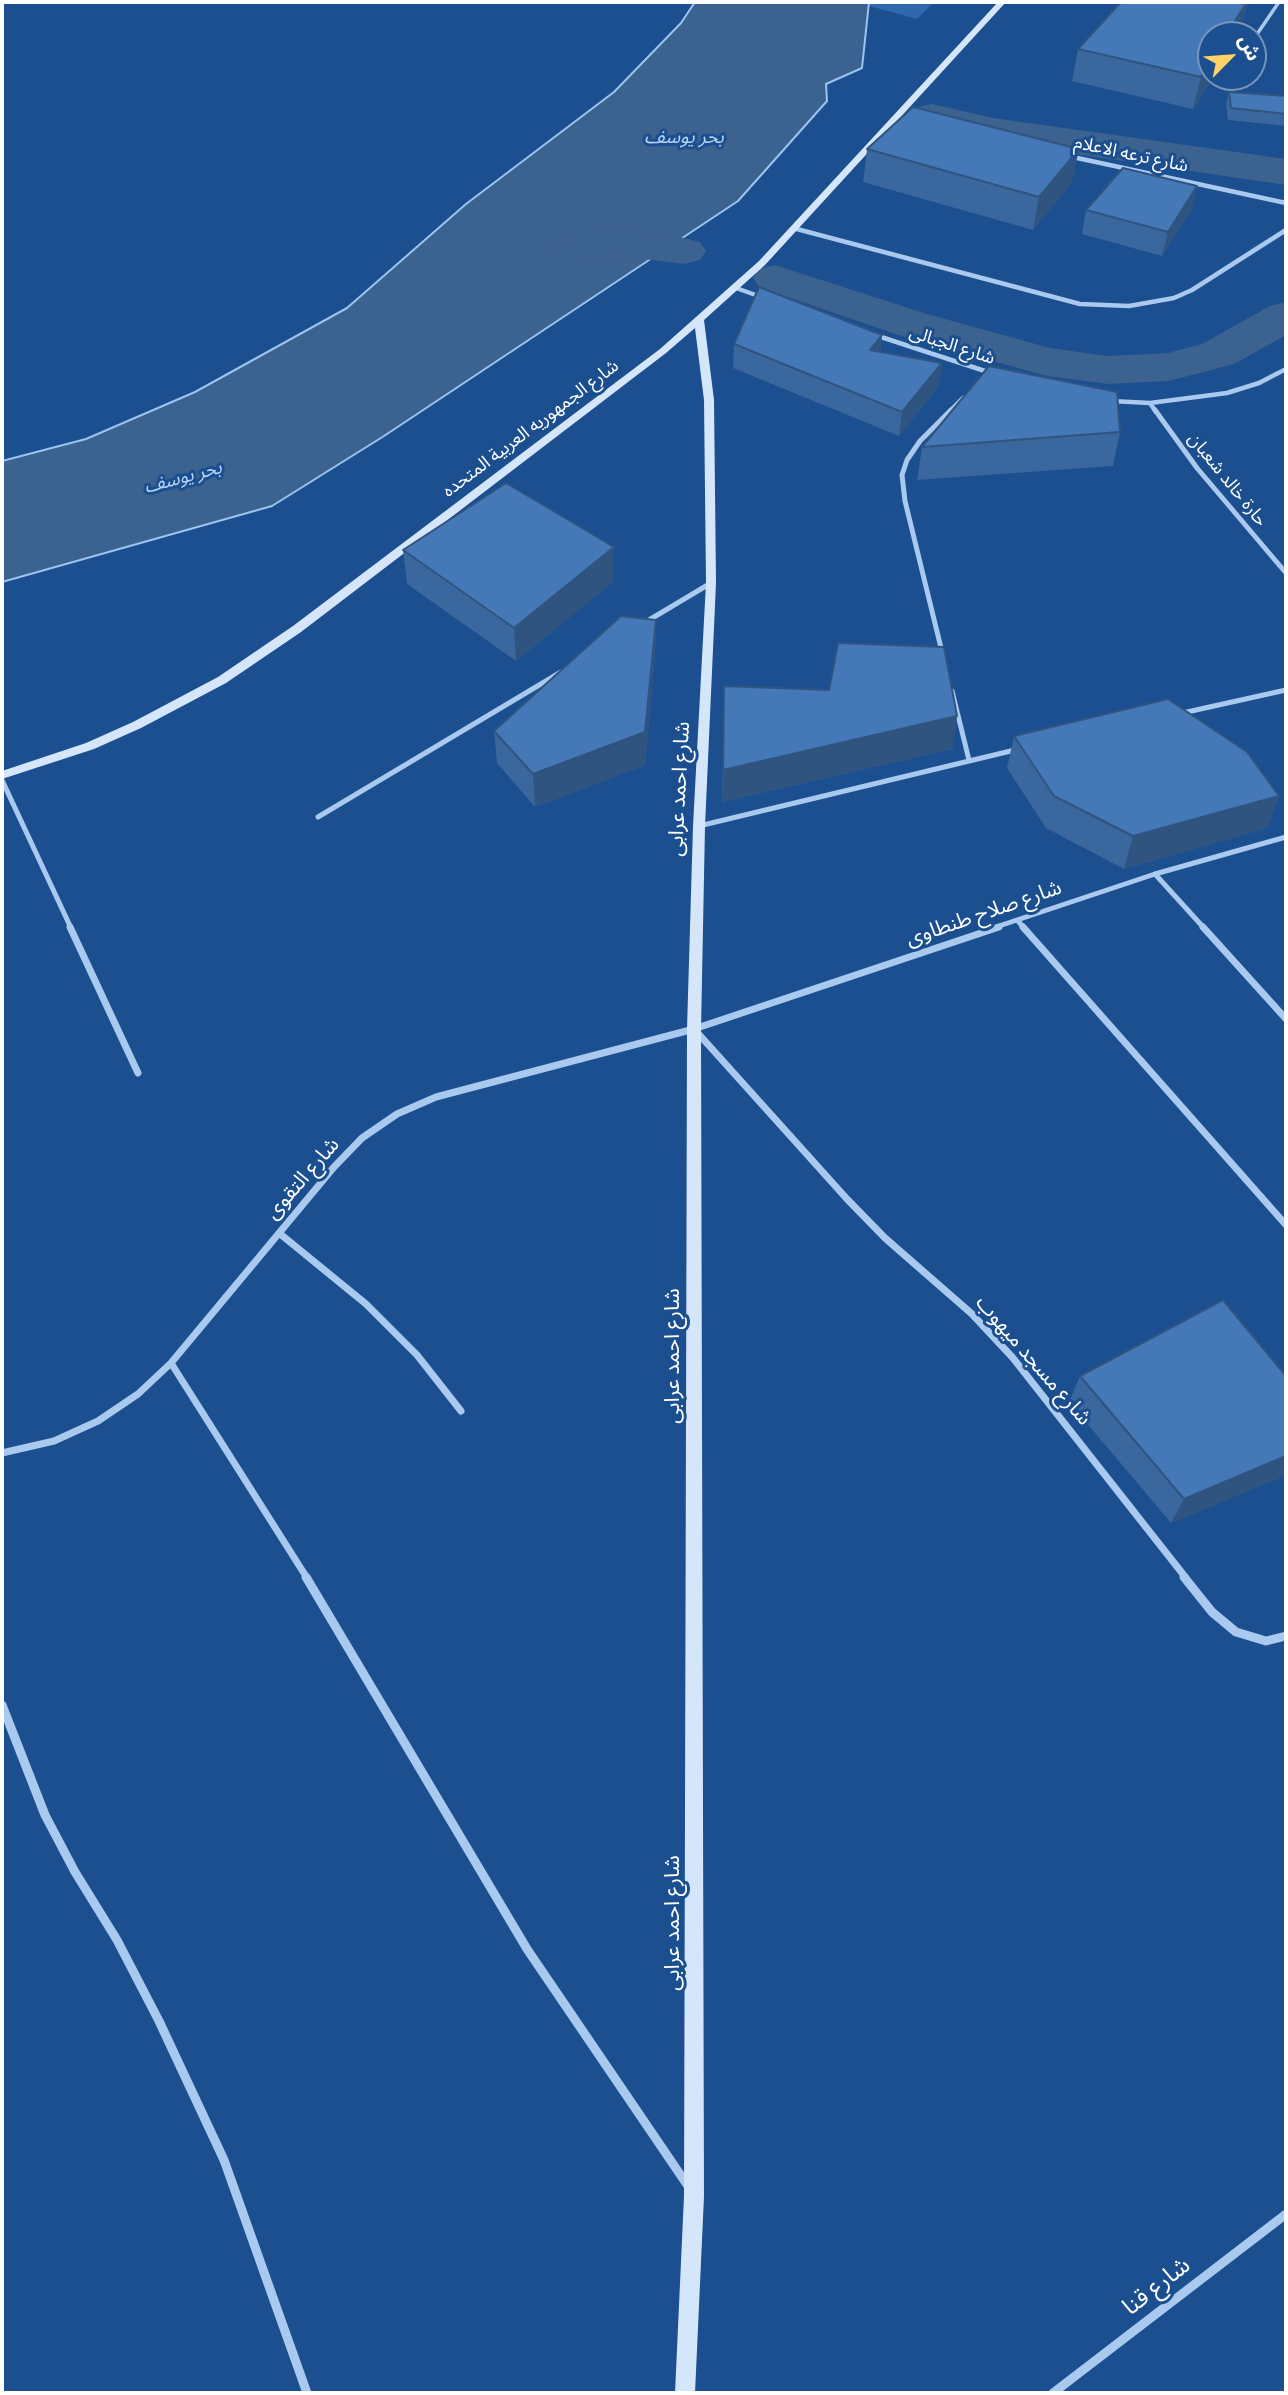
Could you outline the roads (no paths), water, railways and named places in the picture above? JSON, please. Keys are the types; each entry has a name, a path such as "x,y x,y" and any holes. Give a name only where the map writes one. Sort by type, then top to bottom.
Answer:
{"street":[{"name":"شارع الجمهوريه العربية المتحده","path":"2,778 136,725 232,674 297,629 663,351 736,288 1002,2"},
{"path":"893,120 907,123"},
{"name":"شارع ترعه الاعلام","path":"1067,156 1284,202"},
{"path":"793,229 1080,304 1117,306 1153,303 1192,290 1286,230"},
{"path":"736,288 774,301"},
{"name":"شارع احمد عرابى","path":"685,2393 694,2196 694,1029 699,826 711,583 709,400 699,320"},
{"name":"شارع الجبالى","path":"862,331 1000,376"},
{"path":"1105,401 1150,403 1227,393 1259,383 1286,369"},
{"path":"979,383 989,373"},
{"path":"947,670 905,501 902,475 920,441 969,392"},
{"name":"حارة خالد شعبان","path":"1150,403 1197,468 1286,573"},
{"path":"640,625 711,583"},
{"path":"318,817 568,668"},
{"path":"950,683 970,760"},
{"path":"1167,716 1286,690"},
{"path":"699,826 1022,748"},
{"path":"2,778 138,1073"},
{"name":"شارع صلاح طنطاوى","path":"694,1029 1155,874 1286,837"},
{"path":"1155,874 1286,1019"},
{"path":"1018,921 1286,1225"},
{"name":"شارع التقوى","path":"2,1453 54,1441 98,1421 138,1394 171,1363 362,1138 397,1114 436,1097 694,1029"},
{"name":"شارع مسجد ميهوب","path":"694,1029 846,1199 885,1238 972,1314 1013,1358 1212,1612 1236,1632 1266,1641 1286,1636"},
{"path":"279,1233 366,1304 417,1355 461,1411"},
{"path":"171,1363 330,1614 527,1949 694,2196"},
{"path":"2,1705 45,1815 75,1872 117,1940 159,2021 224,2160 307,2393"},
{"name":"شارع قنا","path":"1053,2393 1286,2214"}],"lane":[{"path":"1266,21 1279,2"}],"water":[{"name":"بحر يوسف","path":"695,2 869,2 862,68 826,84 827,101 738,201 384,436 272,506 2,582 2,461 86,439 195,392 347,308 466,204 614,92 681,23"}],"waterway":[{"path":"932,116 993,130 1286,172"},
{"path":"578,251 609,242 684,251"},
{"path":"775,278 911,324 1047,362 1108,370 1169,367 1218,354 1286,316"}]}
